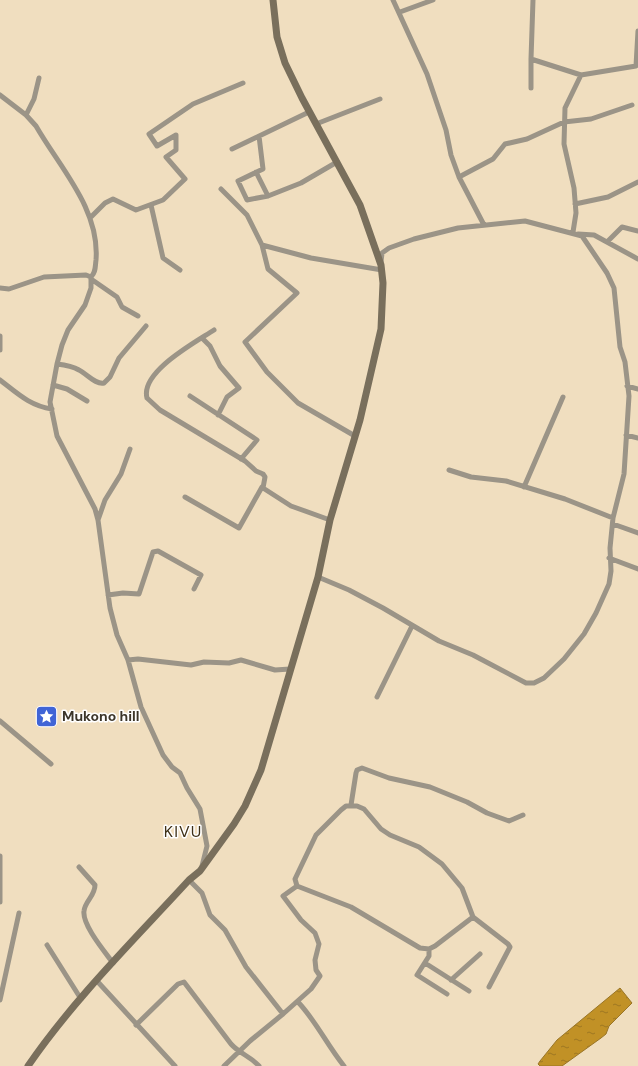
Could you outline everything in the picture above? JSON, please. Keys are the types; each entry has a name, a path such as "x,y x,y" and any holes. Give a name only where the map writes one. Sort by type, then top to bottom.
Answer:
{"street":[{"path":"273,0 280,50 309,112 360,205 381,267"},
{"path":"393,0 400,12 427,74 446,130 451,156 459,177 484,224"},
{"path":"400,12 433,0"},
{"path":"531,88 533,0"},
{"path":"531,58 581,75 636,66 638,31"},
{"path":"575,233 576,213 574,188 564,144 564,122 565,108 581,75"},
{"path":"26,115 34,99 39,78"},
{"path":"91,217 105,203 113,200 136,210 163,200 185,179 166,157 176,150 176,135 157,146 150,134 194,104 243,83"},
{"path":"0,95 26,115 36,126 91,217 96,244 95,271 91,278 91,288 85,305 68,330 62,345 50,402 57,436 95,509 98,520 108,595 117,635 128,660 141,707 163,755 172,767 180,773 186,788 200,809 207,846 200,871"},
{"path":"316,124 380,99"},
{"path":"459,177 493,158 505,144 527,139 564,122 591,119 632,105"},
{"path":"232,149 309,112"},
{"path":"259,136 263,169 238,181 247,200 268,196 301,183 337,162"},
{"path":"256,172 268,196"},
{"path":"575,204 608,197 638,182"},
{"path":"221,189 247,215 262,245 268,269 296,293 245,342 268,372 298,404 355,436"},
{"path":"150,205 163,258 180,270"},
{"path":"28,1066 51,1034 81,999 189,880 200,871 245,806 261,770 318,577 330,520 355,436 381,329 383,284 381,267 382,253 389,248 414,239 450,230 484,224 526,221 575,233 594,235 608,241 638,259"},
{"path":"608,241 622,227 638,231"},
{"path":"318,577 349,590 439,641 497,667 526,683 539,681 564,659 584,634 596,613 609,584 611,571 609,558 613,521 624,474 629,396 625,362 620,347 614,288 607,273 582,236 575,233"},
{"path":"262,245 311,258 381,267"},
{"path":"0,288 13,288 44,277 86,275 117,297 122,307 138,316"},
{"path":"57,364 67,365 79,370 99,383 104,384 110,377 119,358 146,326"},
{"path":"185,497 239,528 262,487 264,474 256,471 241,459 160,410 146,396 155,373 167,361 214,330"},
{"path":"0,336 0,350"},
{"path":"202,338 210,346 220,366 239,388 227,397 218,414"},
{"path":"0,380 29,403 52,409"},
{"path":"53,385 67,389 87,401"},
{"path":"627,386 638,389"},
{"path":"190,396 257,440 241,459"},
{"path":"524,487 563,397"},
{"path":"626,435 638,438"},
{"path":"98,520 105,500 124,467 130,449"},
{"path":"449,470 471,477 506,481 564,500 638,533"},
{"path":"262,487 291,506 330,520"},
{"path":"108,595 123,592 139,594 153,552 158,551 201,575 194,589"},
{"path":"609,558 638,569"},
{"path":"377,697 412,626"},
{"path":"128,660 138,659 191,665 204,662 229,663 241,660 275,670 290,669"},
{"path":"0,721 51,764"},
{"path":"351,806 356,773 357,770 362,768 389,778 430,787 467,802 487,813 510,821 523,815"},
{"path":"297,886 295,879 316,835 341,810 351,806 364,809 381,829 390,835 419,847 442,864 462,888 473,917 498,935 510,947 489,987"},
{"path":"0,856 0,902"},
{"path":"79,867 95,885 93,896 84,909 85,917 92,933 113,963"},
{"path":"189,880 202,893 210,915 225,930 246,967 283,1014"},
{"path":"297,886 351,907 410,943 429,949 447,938 473,917"},
{"path":"224,1066 298,1002 311,989 320,976 316,970 315,960 319,944 315,933 301,920 283,897 297,886"},
{"path":"0,1000 19,913"},
{"path":"47,945 81,999"},
{"path":"429,949 429,956 417,975 447,994"},
{"path":"451,980 480,954"},
{"path":"425,963 469,991"},
{"path":"97,981 114,998 136,1025 176,1066"},
{"path":"136,1025 178,984 184,982 239,1052 246,1054 259,1066"},
{"path":"298,1002 310,1015 326,1042 344,1066"}],"water":[{"path":"620,988 632,1003 609,1026 606,1034 562,1066 540,1066 538,1064 557,1040"}],"place":[{"name":"Mukono hill","path":"46,716"}],"district":[{"name":"KIVU","path":"183,831"}]}
